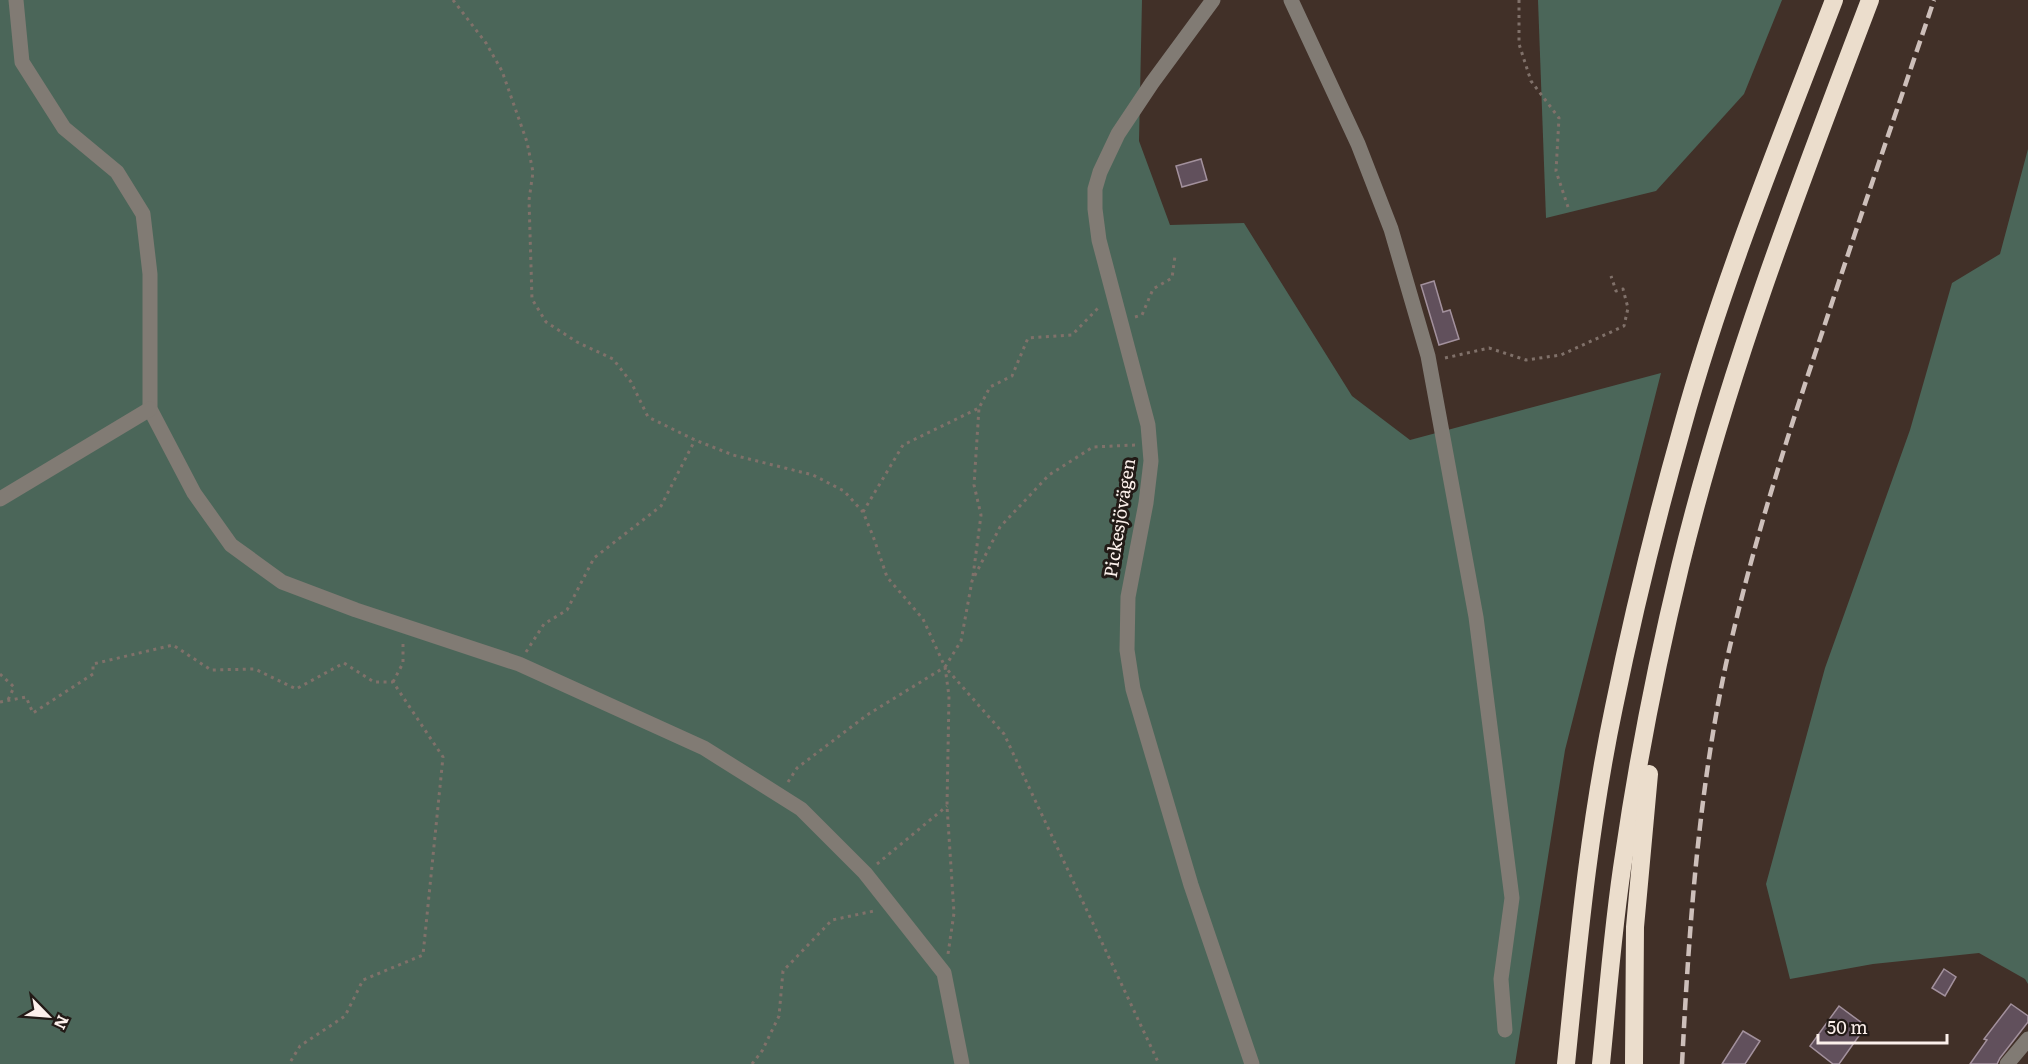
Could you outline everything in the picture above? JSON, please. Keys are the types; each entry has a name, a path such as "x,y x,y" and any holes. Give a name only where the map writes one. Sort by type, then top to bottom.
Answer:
{"highway":[{"path":"1566,1064 1589,855 1613,709 1647,560 1682,426 1716,316 1834,0"},
{"path":"1601,1064 1623,856 1647,713 1689,532 1750,324 1870,0"},
{"path":"1634,1064 1635,927 1661,652"}],"street":[{"path":"16,0 22,62 64,128 117,172 143,214 150,274 150,409 194,493 231,545 282,582 519,664 704,748 801,809 865,873 944,973 962,1064"},
{"name":"Pickesjövägen","path":"1213,0 1118,134 1100,172 1095,189 1095,209 1100,240 1148,425 1151,461 1146,503 1128,597 1127,650 1133,689 1191,885 1252,1064"},
{"path":"1291,0 1362,155 1391,229 1428,356 1476,617 1512,898 1501,979 1505,1030"},
{"path":"0,499 150,409"},
{"path":"2007,1064 2028,1039"}],"path":[{"path":"453,0 486,44 502,71 527,142 533,172 529,200 532,298 546,322 577,342 613,359 631,382 648,417 732,455 813,475 844,491 863,512 887,577 923,619 945,667 1004,734 1159,1064"},
{"path":"1519,0 1519,44 1531,81 1559,118 1556,171 1568,207"},
{"path":"1122,322 1142,315 1153,289 1172,279 1175,256"},
{"path":"1428,356 1439,359 1489,348 1526,360 1561,355 1624,326 1628,308 1626,298 1623,289 1616,291 1611,276"},
{"path":"779,795 797,768 867,715 945,667 961,641 981,515 974,486 980,408 990,387 1012,376 1028,338 1072,335 1114,291"},
{"path":"863,512 903,446 980,408"},
{"path":"519,664 544,624 567,610 594,558 661,506 695,440"},
{"path":"972,581 1000,527 1049,475 1093,447 1149,444"},
{"path":"393,682 403,663 402,625"},
{"path":"0,702 26,696 33,713 93,674 93,664 173,645 211,670 255,669 296,689 344,663 374,682 393,682"},
{"path":"944,973 954,913 947,806 949,696 945,667"},
{"path":"0,675 14,687 8,700"},
{"path":"289,1064 300,1046 345,1016 363,980 423,955 443,757 393,682"},
{"path":"865,873 947,806"},
{"path":"752,1064 762,1051 779,1016 783,971 832,920 875,911 885,899"}],"green space":[{"path":"0,0 1142,0 1139,141 1170,225 1244,223 1352,396 1410,440 1661,373 1565,750 1515,1064 0,1064"},
{"path":"1538,0 1782,0 1744,94 1656,191 1546,218"},
{"path":"2028,149 2028,984 2025,979 1979,953 1873,964 1790,979 1766,884 1825,668 1910,430 1952,283 2000,254"}],"building":[{"path":"1201,159 1207,180 1182,187 1176,166"},
{"path":"1434,281 1443,312 1450,310 1459,339 1439,345 1421,285"},
{"path":"1944,969 1956,977 1945,996 1932,988"},
{"path":"2011,1004 2028,1016 2028,1022 1997,1064 1970,1064 1987,1040 1984,1039"},
{"path":"1839,1006 1866,1026 1839,1064 1833,1064 1810,1046"},
{"path":"1743,1031 1760,1041 1745,1064 1722,1064"}],"railway":[{"path":"1682,1064 1696,863 1708,763 1716,713 1736,621 1758,537 1796,413 1934,0"}]}
